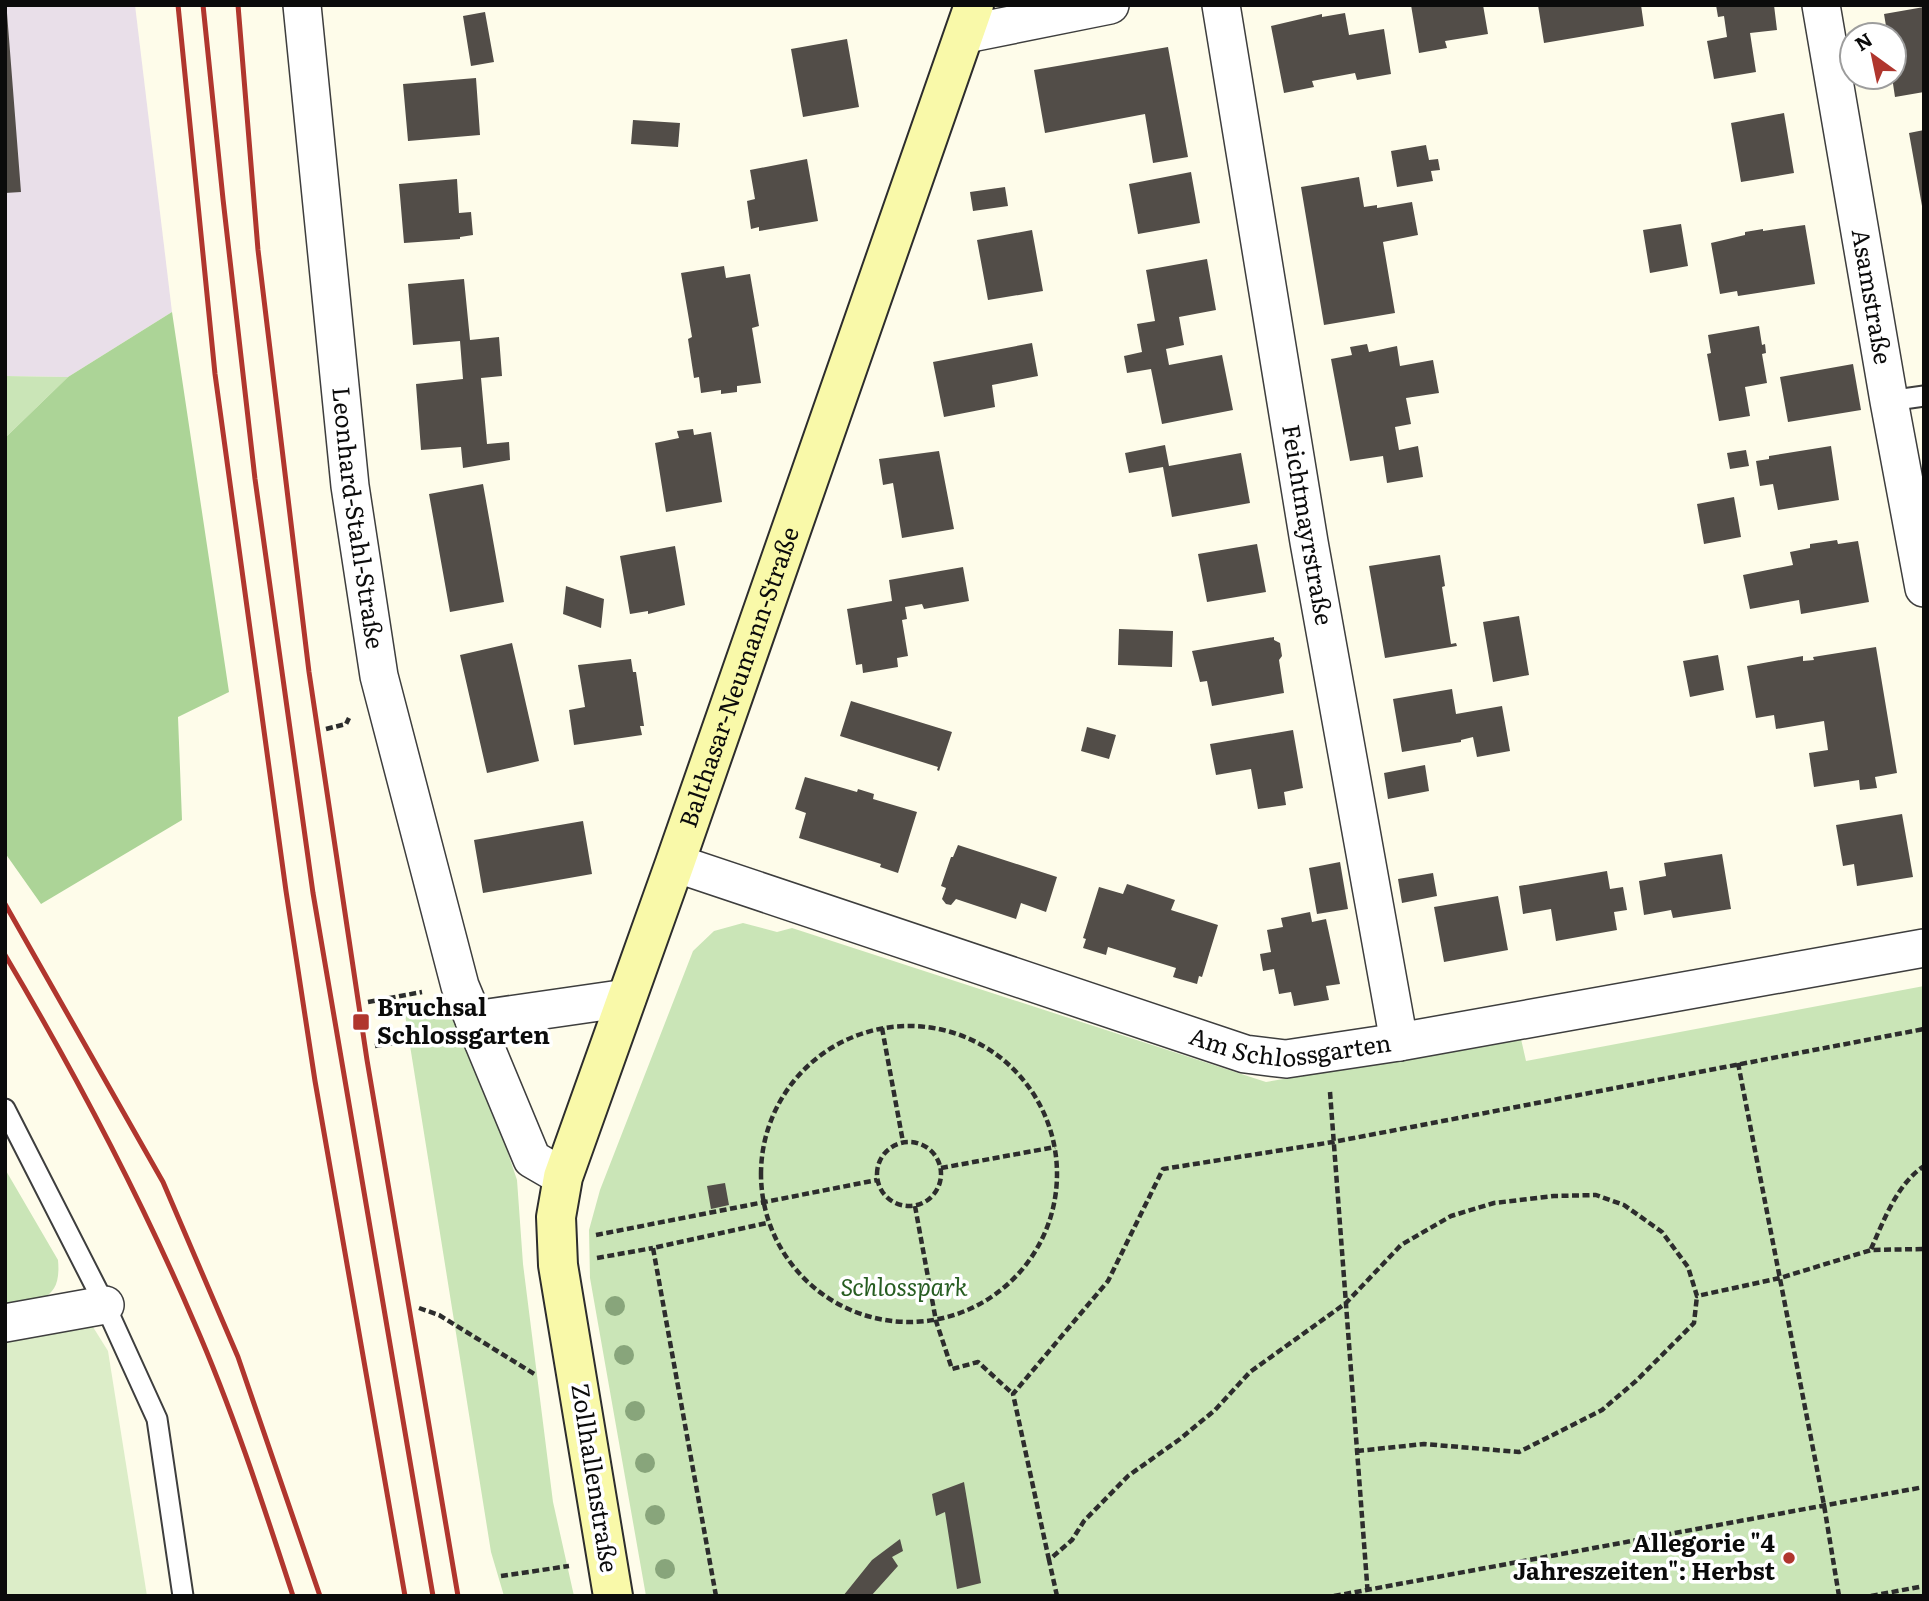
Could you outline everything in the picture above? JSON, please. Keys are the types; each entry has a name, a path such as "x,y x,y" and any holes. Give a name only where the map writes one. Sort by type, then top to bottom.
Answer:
{"street":[{"name":"Leonhard-Stahl-Straße","path":"302,5 350,486 379,676 460,986 532,1159 563,1177"},
{"path":"970,19 1110,5"},
{"name":"Feichtmayrstraße","path":"1220,5 1309,542 1399,1042"},
{"name":"Asamstraße","path":"1821,5 1906,399 1924,588"},
{"name":"Balthasar-Neumann-Straße","path":"575,1359 558,1265 556,1217 563,1177 970,19"},
{"name":"Am Schlossgarten","path":"675,863 1245,1054 1286,1059 1399,1042 1924,948"},
{"path":"474,1020 627,998"},
{"path":"5,1324 105,1305"},
{"name":"Zollhallenstraße","path":"575,1359 613,1596"}],"lane":[{"path":"5,1109 105,1305 157,1419 183,1596"}],"path":[{"path":"326,729 346,724"},
{"path":"368,1002 425,992"},
{"path":"923,1026 954,1033 984,1046 1010,1065 1031,1090 1047,1118 1055,1147 1057,1187 1049,1224 1032,1259 1006,1287 974,1308 936,1321 896,1322 855,1313 818,1293 789,1262 767,1223 762,1202 760,1168 766,1134 779,1102 800,1074 826,1051 857,1035 882,1027 923,1026"},
{"path":"882,1027 903,1142"},
{"path":"1013,1394 1108,1281 1163,1169 1333,1142 1924,1029"},
{"path":"375,1046 440,1035"},
{"path":"1327,1053 1368,1593"},
{"path":"1738,1063 1824,1505 1839,1596"},
{"path":"903,1142 925,1145 933,1152 941,1168 938,1190 932,1198 915,1206 894,1203 880,1190 877,1180 876,1169 886,1150 903,1142"},
{"path":"941,1168 1055,1147"},
{"path":"1871,1250 1885,1217 1910,1175 1924,1166"},
{"path":"557,1243 877,1180"},
{"path":"1049,1560 1072,1541 1084,1521 1128,1476 1215,1410 1250,1372 1346,1303 1401,1245 1451,1216 1494,1203 1554,1196 1596,1195 1624,1205 1662,1232 1688,1267 1698,1296 1694,1322 1636,1381 1602,1410 1519,1452 1424,1444 1357,1451"},
{"path":"915,1206 936,1321 952,1369 978,1362 1013,1394 1057,1596"},
{"path":"641,1250 767,1223"},
{"path":"653,1248 716,1596"},
{"path":"1698,1296 1780,1278 1871,1250 1924,1249"},
{"path":"419,1308 439,1315 538,1376"},
{"path":"1334,1596 1368,1593 1924,1487"},
{"path":"501,1576 559,1568"},
{"path":"1871,1596 1924,1586"}],"shaded area":[{"path":"5,5 135,5 172,312 68,377 5,376"}],"green space":[{"path":"172,312 229,692 178,717 182,820 41,904 5,853 5,438 68,377"},
{"path":"5,376 68,377 5,438"},
{"name":"Schlosspark","path":"743,923 777,932 792,928 1266,1082 1521,1039 1526,1061 1924,986 1924,1596 646,1596 590,1278 589,1230 600,1190 693,951 714,931"},
{"path":"456,998 517,1180 523,1264 553,1502 574,1596 504,1596 491,1552 404,1008"},
{"path":"5,1169 58,1260 58,1274 56,1284 45,1297 5,1307"},
{"path":"93,1327 108,1351 147,1596 5,1596 5,1343"}],"building":[{"path":"1411,5 1483,5 1488,34 1445,41 1447,48 1419,53"},
{"path":"1538,5 1641,5 1644,26 1544,43"},
{"path":"1716,5 1774,5 1777,30 1750,33 1756,72 1714,79 1707,41 1727,37 1724,16 1718,17"},
{"path":"1924,7 1924,92 1895,97 1894,91 1908,91 1908,21 1885,21 1884,14"},
{"path":"485,12 494,62 471,66 463,16"},
{"path":"5,13 21,192 5,193"},
{"path":"1345,13 1349,35 1384,29 1391,74 1357,80 1355,73 1312,81 1314,87 1284,93 1271,26 1322,14 1322,17"},
{"path":"847,39 859,107 803,117 791,49"},
{"path":"1168,47 1188,157 1153,163 1145,114 1045,133 1034,70"},
{"path":"476,78 480,135 408,141 403,84"},
{"path":"1784,113 1794,173 1741,182 1731,123"},
{"path":"633,120 680,123 678,147 631,144"},
{"path":"1924,130 1924,206 1922,206 1909,133"},
{"path":"1426,145 1429,160 1438,159 1440,170 1431,171 1433,181 1397,187 1391,151"},
{"path":"807,159 818,221 759,231 759,227 751,229 747,201 755,199 750,170"},
{"path":"1191,172 1200,223 1138,234 1129,184"},
{"path":"1359,177 1364,207 1377,205 1377,208 1412,202 1418,235 1383,242 1395,313 1324,325 1301,187"},
{"path":"457,179 459,213 471,212 473,235 460,239 404,243 399,184"},
{"path":"1005,187 1008,206 973,211 970,192"},
{"path":"1681,224 1688,266 1650,273 1643,230"},
{"path":"1805,225 1815,284 1738,296 1737,291 1720,294 1711,243 1745,235 1745,232"},
{"path":"1032,230 1043,291 988,300 977,240"},
{"path":"1207,259 1216,310 1179,317 1184,345 1166,349 1169,365 1222,355 1233,410 1162,424 1151,369 1127,373 1124,356 1142,352 1137,324 1155,321 1146,270"},
{"path":"724,266 726,278 750,274 759,326 752,328 761,383 737,386 737,392 721,394 721,390 701,393 699,377 694,378 688,339 692,337 681,273"},
{"path":"464,279 470,340 499,337 502,376 481,378 487,444 509,442 510,460 463,468 461,447 421,450 416,384 463,379 460,341 413,345 408,284"},
{"path":"1759,326 1762,345 1765,344 1766,353 1762,354 1767,383 1745,387 1750,416 1719,421 1707,354 1711,353 1708,335"},
{"path":"1032,343 1038,376 992,385 995,407 944,417 933,362"},
{"path":"1367,344 1369,352 1397,346 1400,366 1433,360 1439,393 1406,398 1411,424 1395,427 1399,450 1418,446 1423,477 1387,483 1383,456 1350,461 1331,359 1352,355 1350,347"},
{"path":"1853,364 1861,410 1788,422 1780,377"},
{"path":"693,429 694,435 711,432 722,502 666,512 655,443 679,438 677,431"},
{"path":"1165,445 1169,466 1241,453 1250,503 1172,517 1163,467 1129,473 1125,453"},
{"path":"1831,446 1839,500 1778,510 1773,484 1760,486 1756,461 1769,459 1769,456"},
{"path":"1746,450 1749,466 1730,469 1727,453"},
{"path":"939,451 954,529 902,538 893,483 883,485 879,459"},
{"path":"483,484 504,602 450,612 429,494"},
{"path":"1734,497 1741,537 1704,544 1697,504"},
{"path":"1837,540 1838,544 1858,541 1869,602 1801,614 1799,600 1750,609 1743,575 1793,565 1790,552 1810,548 1810,544"},
{"path":"1257,544 1266,592 1207,602 1198,554"},
{"path":"675,546 685,605 648,614 648,611 630,614 620,556"},
{"path":"1440,555 1451,644 1456,643 1457,646 1385,658 1369,566"},
{"path":"963,567 969,601 924,609 922,604 905,607 907,619 902,620 908,656 897,658 898,667 863,673 862,664 856,665 847,609 892,601 889,580"},
{"path":"566,586 604,599 601,628 563,614"},
{"path":"1519,616 1529,675 1493,682 1483,622"},
{"path":"1119,629 1173,631 1172,667 1118,665"},
{"path":"1274,637 1274,640 1280,643 1282,656 1279,660 1284,693 1212,706 1207,681 1200,682 1192,651"},
{"path":"512,643 539,761 487,773 460,655"},
{"path":"1876,647 1897,773 1875,777 1877,788 1860,790 1859,780 1814,787 1809,753 1828,750 1824,721 1776,729 1774,715 1756,718 1747,666 1803,656 1803,661 1814,660 1813,657"},
{"path":"1718,655 1724,690 1690,697 1683,661"},
{"path":"631,659 633,672 636,672 644,726 640,726 642,735 574,745 569,710 585,707 578,665"},
{"path":"1452,689 1456,714 1502,706 1510,751 1477,757 1473,737 1461,742 1402,752 1393,699"},
{"path":"851,701 952,732 939,771 938,767 840,736"},
{"path":"1087,727 1116,735 1109,759 1081,751"},
{"path":"1293,730 1303,788 1284,792 1286,805 1258,809 1251,769 1216,775 1210,744"},
{"path":"1425,765 1429,791 1388,799 1384,773"},
{"path":"805,777 857,792 858,789 874,794 873,799 917,812 898,873 880,867 881,864 799,838 806,813 795,809"},
{"path":"1902,814 1913,877 1857,886 1854,864 1843,866 1836,825"},
{"path":"583,821 592,874 483,893 474,840"},
{"path":"958,845 1057,877 1046,912 1021,903 1016,919 956,899 951,905 946,904 942,899 946,888 941,886"},
{"path":"1722,854 1731,909 1673,918 1671,910 1644,915 1639,881 1666,876 1664,863"},
{"path":"1340,862 1348,909 1317,914 1309,868"},
{"path":"1607,871 1610,889 1623,887 1627,910 1614,912 1617,930 1556,941 1551,909 1523,914 1519,886"},
{"path":"1433,873 1437,896 1402,903 1398,879"},
{"path":"1127,884 1175,900 1171,910 1218,925 1202,977 1199,976 1197,984 1173,977 1176,968 1108,947 1106,955 1083,948 1086,939 1083,938 1099,887 1123,894"},
{"path":"1498,896 1508,950 1444,962 1434,907"},
{"path":"1310,912 1312,922 1326,919 1340,984 1326,986 1329,1000 1294,1006 1291,992 1279,994 1274,969 1263,971 1260,954 1271,952 1267,930 1283,927 1281,918"},
{"path":"725,1183 729,1205 711,1209 707,1186"},
{"path":"964,1482 981,1583 957,1589 945,1512 936,1516 932,1494"},
{"path":"900,1539 903,1551 892,1557 898,1566 871,1596 843,1596 872,1560"}],"railway":[{"path":"178,5 215,374 286,891 315,1081 405,1596"},
{"path":"203,5 255,479 313,893 433,1596"},
{"path":"238,5 258,250 309,672 367,1060 458,1596"},
{"path":"5,904 163,1182 238,1357 320,1596"},
{"path":"5,955 106,1135 152,1228 235,1424 293,1596"}],"place":[{"name":"Bruchsal Schlossgarten","path":"361,1022"},
{"name":"Allegorie \"4 Jahreszeiten\": Herbst","path":"1789,1558"}]}
